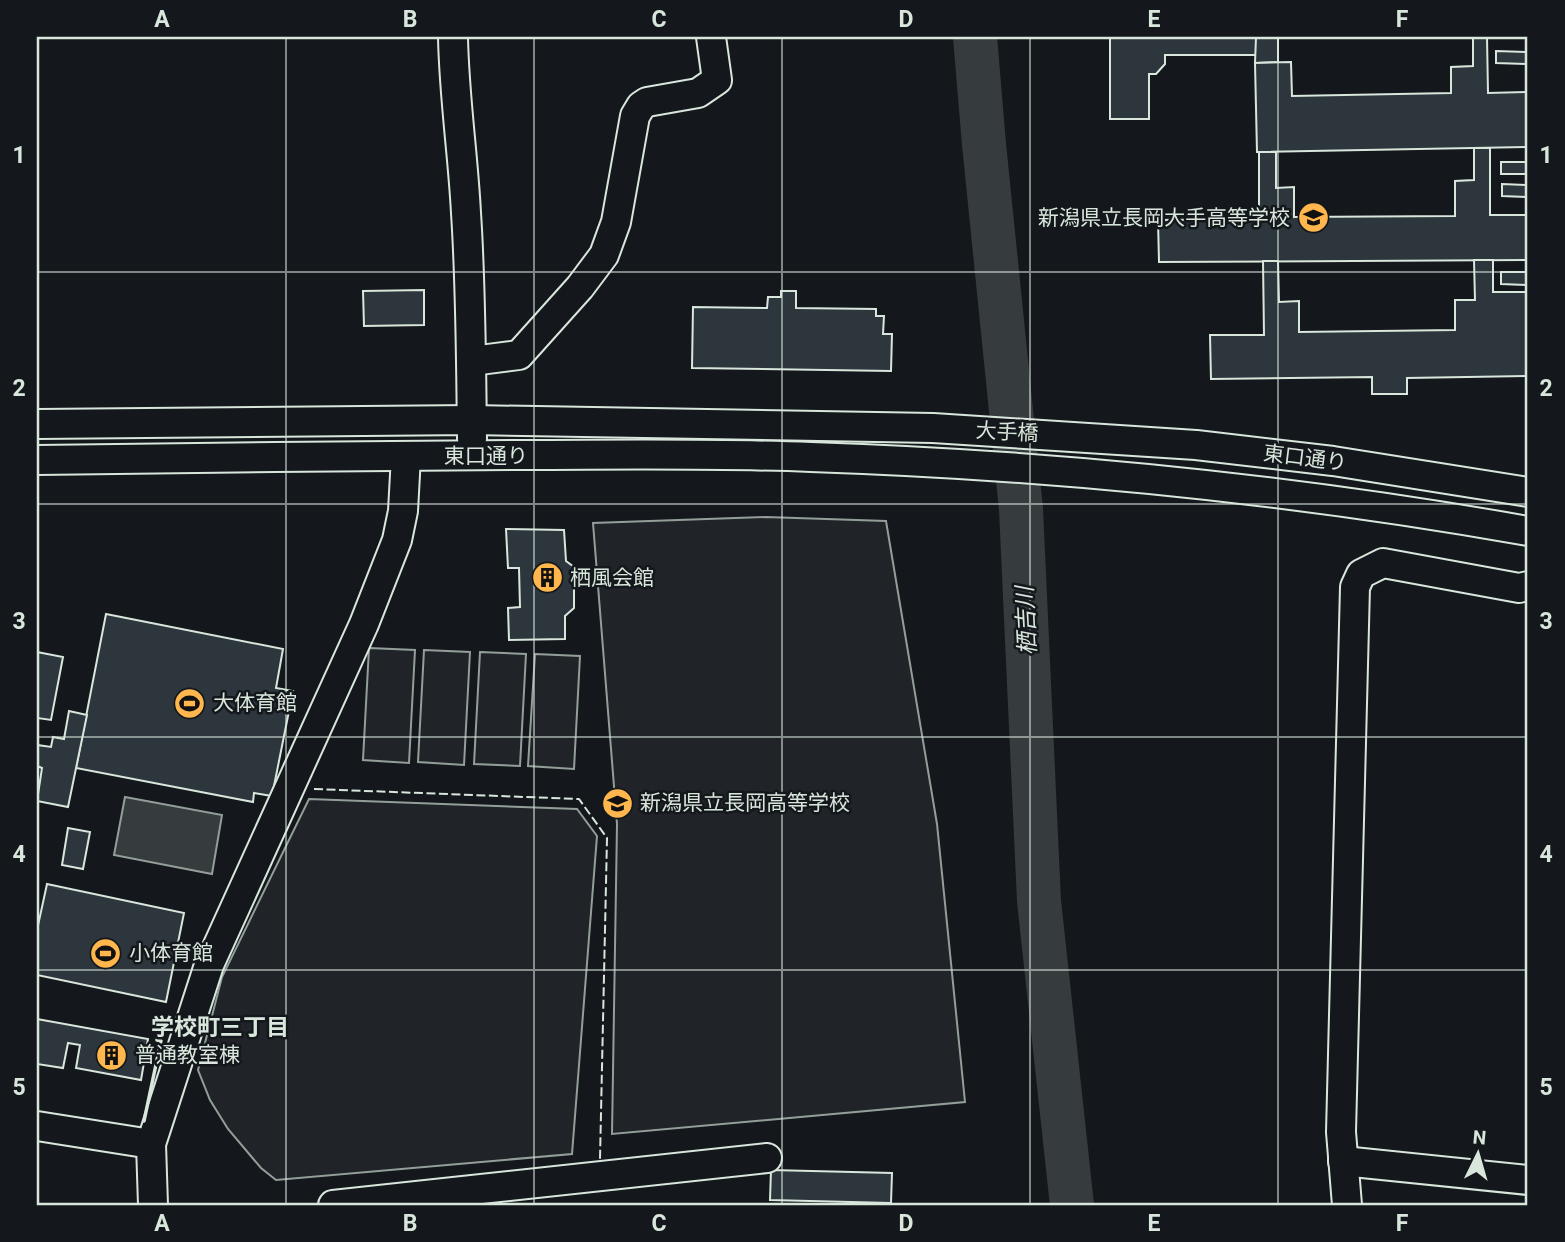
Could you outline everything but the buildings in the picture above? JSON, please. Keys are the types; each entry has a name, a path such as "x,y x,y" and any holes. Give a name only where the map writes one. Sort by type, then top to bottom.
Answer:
{"street":[{"path":"453,37 454,80 466,213 472,361 472,455"},
{"path":"472,361 519,355 580,287 604,255 616,222 635,116 647,102 698,93 717,80 711,37"},
{"name":"東口通り","path":"37,424 472,420 933,428"},
{"name":"大手橋","path":"933,428 1081,436"},
{"name":"東口通り","path":"1081,436 1196,445 1320,460 1528,492"},
{"name":"東口通り","path":"37,460 472,455 809,457 935,463"},
{"path":"153,1205 151,1144 209,965 365,624 397,540 403,511 406,456"},
{"name":"大手橋","path":"935,463 1083,472"},
{"name":"東口通り","path":"1083,472 1293,495 1528,531"},
{"path":"1347,1205 1340,1132 1355,587 1361,574 1382,563 1519,588 1528,586"},
{"path":"37,1126 151,1144"},
{"path":"347,1205 767,1158"},
{"path":"1343,1161 1528,1180"}],"shaded area":[{"path":"766,517 886,521 937,824 965,1102 612,1134 617,824 593,523"},
{"path":"369,648 415,650 409,763 363,760"},
{"path":"424,650 470,652 464,765 418,762"},
{"path":"480,652 526,654 520,766 474,764"},
{"path":"535,654 580,656 574,769 528,766"},
{"path":"125,797 222,815 212,874 114,855"},
{"path":"309,799 577,809 597,836 572,1154 276,1180 261,1168 228,1129 210,1100 198,1070 222,977"}],"waterway":[{"name":"栖吉川","path":"975,37 1021,509 1039,901 1072,1205"}],"fence":[{"path":"314,789 579,799 607,838 600,1159"}],"wall":[{"path":"144,1121 161,1041 157,1040"}],"place":[{"name":"新潟県立長岡大手高等学校","path":"1313,218"},
{"name":"栖風会館","path":"547,578"},
{"name":"大体育館","path":"190,703"},
{"name":"新潟県立長岡高等学校","path":"617,803"},
{"name":"小体育館","path":"106,953"},
{"name":"普通教室棟","path":"112,1055"}],"district":[{"name":"学校町三丁目","path":"220,1027"}]}
